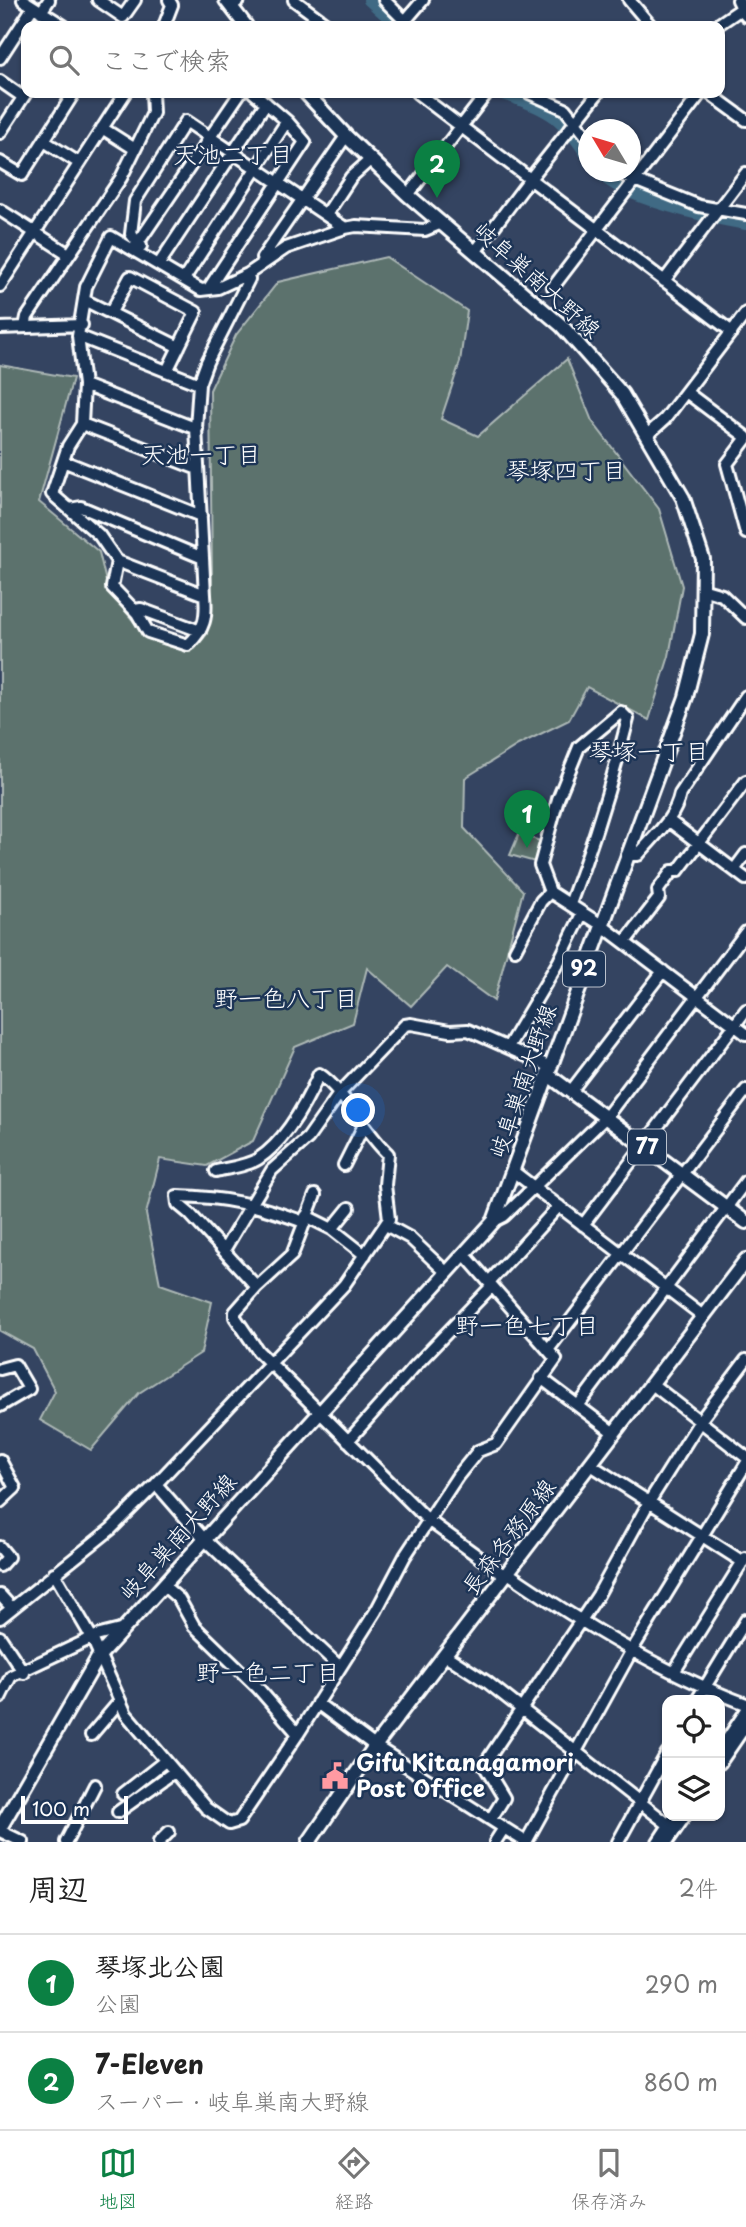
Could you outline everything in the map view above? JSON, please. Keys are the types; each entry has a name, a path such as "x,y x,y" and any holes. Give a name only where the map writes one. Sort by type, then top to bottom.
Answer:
{"main road":[{"path":"232,2 243,21"},
{"name":"岐阜巣南大野線","path":"0,1829 99,1656 494,1221 698,659 705,590 703,559 694,525 669,471 622,394 555,320 408,195 311,98"},
{"name":"77","path":"548,1070 571,1091 746,1222"},
{"name":"長森各務原線","path":"309,1842 375,1746 746,1260"}],"street":[{"path":"23,0 56,21"},
{"path":"28,21 49,0"},
{"path":"98,0 123,17 135,0"},
{"path":"166,21 172,5 169,0"},
{"path":"294,0 322,21"},
{"path":"384,0 404,21"},
{"path":"409,21 424,0"},
{"path":"629,0 647,21"},
{"path":"723,21 742,8"},
{"path":"0,58 21,30"},
{"path":"0,81 21,93"},
{"path":"0,133 23,98"},
{"path":"0,162 22,175 71,98"},
{"path":"0,286 122,98"},
{"path":"25,327 27,317 67,253 121,178 153,113 152,98"},
{"path":"138,243 237,98"},
{"path":"209,288 305,142 287,121 260,98"},
{"path":"424,98 732,332"},
{"path":"408,195 483,98"},
{"path":"540,98 565,109 571,124 578,129"},
{"path":"475,252 594,98"},
{"path":"554,287 697,98"},
{"path":"716,98 746,120"},
{"path":"160,262 266,103"},
{"path":"345,228 186,121 143,184 131,221 131,234 138,243 201,290 218,288 248,274 286,248 345,228 356,226 425,230 442,223"},
{"path":"184,279 287,121"},
{"path":"102,128 135,149"},
{"path":"266,261 262,258 346,136"},
{"path":"44,141 79,163"},
{"path":"326,215 351,177 370,160"},
{"path":"664,281 746,173"},
{"path":"626,182 630,186 717,211 746,215"},
{"path":"0,210 67,253"},
{"path":"160,262 111,237 86,287 80,331 84,385 82,424 63,461 52,494 99,536 117,561 205,595"},
{"path":"117,561 112,587 135,610 148,632 185,646 200,631 207,618 198,469 199,384 207,362 249,279 248,274"},
{"path":"111,312 130,277 196,313 167,371"},
{"path":"84,300 179,347"},
{"path":"647,435 665,419 746,313"},
{"path":"0,328 80,331 199,384"},
{"path":"84,385 197,429"},
{"path":"686,392 746,438 727,464 746,533"},
{"path":"82,424 198,469"},
{"path":"63,461 201,516"},
{"path":"70,509 81,508 203,558"},
{"path":"705,590 722,595 745,616"},
{"path":"135,610 141,609 200,631"},
{"path":"627,855 638,855 677,809 680,794 746,696"},
{"path":"570,904 588,856 628,719 621,712 579,747 558,799 540,865 550,892 625,942 746,1034"},
{"path":"625,942 659,898 658,890 699,843 746,781"},
{"path":"668,820 746,879"},
{"path":"734,870 746,854"},
{"path":"515,950 541,901 550,892"},
{"path":"508,1046 559,961 582,914"},
{"path":"494,1221 504,1216 606,1117 746,932"},
{"path":"571,1091 663,971"},
{"path":"583,1225 746,1010"},
{"path":"224,1250 273,1169 308,1138 339,1094 405,1025 459,1032 468,1030 508,1046 548,1070"},
{"path":"0,1618 111,1529 156,1484 344,1285 389,1219 384,1185 388,1154 319,1074 294,1119 259,1158 216,1171"},
{"path":"548,1350 746,1090"},
{"path":"344,1165 363,1127"},
{"path":"259,1158 273,1169"},
{"path":"514,1172 703,1317"},
{"path":"578,1406 746,1181"},
{"path":"315,1195 292,1255 257,1287 235,1312 235,1318 271,1364 428,1520 501,1573 508,1573 580,1622 632,1650 704,1687 746,1704"},
{"path":"257,1287 178,1204 177,1196 214,1196 251,1202 332,1229 365,1255"},
{"path":"348,1441 559,1206"},
{"path":"332,1229 349,1208"},
{"path":"386,1225 411,1238 447,1273"},
{"path":"54,1573 92,1638 130,1720 217,1818 229,1824 239,1821 298,1734 428,1520 478,1451 496,1444 556,1359 465,1255"},
{"path":"491,1819 504,1798 484,1765 598,1595 649,1502 700,1421 746,1360"},
{"path":"0,1370 15,1365 29,1389 0,1406"},
{"path":"541,1378 614,1433"},
{"path":"652,1384 746,1457"},
{"path":"0,1460 15,1488 0,1502"},
{"path":"317,1703 375,1746 526,1842 632,1650 746,1464"},
{"path":"590,1465 744,1560 674,1672"},
{"path":"156,1484 204,1539 340,1667"},
{"path":"0,1547 8,1557 0,1566"},
{"path":"163,1585 179,1599 194,1626 258,1688 298,1734"},
{"path":"0,1595 11,1607"},
{"path":"700,1695 746,1619"},
{"path":"0,1698 11,1676 24,1673 92,1638 114,1629 124,1629"},
{"path":"0,1637 24,1673"},
{"path":"445,1654 522,1709 640,1802 662,1814"},
{"path":"91,1735 120,1701"},
{"path":"725,1742 746,1711"},
{"path":"723,1758 746,1725"},
{"path":"618,1842 664,1758"},
{"path":"123,1794 165,1761"},
{"path":"118,1812 174,1772"},
{"path":"66,1842 95,1785"},
{"path":"657,1842 671,1821"},
{"path":"667,1842 682,1821"},
{"path":"495,1842 504,1828"},
{"path":"0,1829 23,1842"},
{"path":"159,1842 170,1832"}],"green space":[{"path":"386,257 467,311 460,362 441,419 478,436 567,359 592,421 659,509 682,586 669,656 649,720 587,687 569,720 518,745 465,778 464,828 523,891 494,1001 447,967 411,1006 367,968 353,1023 295,1047 253,1141 207,1166 160,1159 146,1214 160,1284 212,1302 201,1353 139,1393 91,1450 40,1420 55,1391 33,1349 0,1331 0,365 73,378 39,502 99,552 108,590 148,639 186,652 195,649 207,634 212,580 210,390 236,335 278,282"},
{"path":"519,834 543,842 539,863 510,855"}],"waterway":[{"path":"369,0 392,21"},
{"path":"514,98 552,115 578,143"},
{"path":"611,182 668,206 746,224"}],"place":[{"name":"7-Eleven","path":"437,198"},
{"name":"琴塚北公園","path":"527,848"},
{"name":"Gifu Kitanagamori Post Office","path":"335,1776"}],"district":[{"name":"天池二丁目","path":"233,155"},
{"name":"天池一丁目","path":"201,455"},
{"name":"琴塚四丁目","path":"566,471"},
{"name":"琴塚一丁目","path":"649,752"},
{"name":"野一色八丁目","path":"286,999"},
{"name":"野一色七丁目","path":"527,1326"},
{"name":"野一色二丁目","path":"268,1673"}]}
